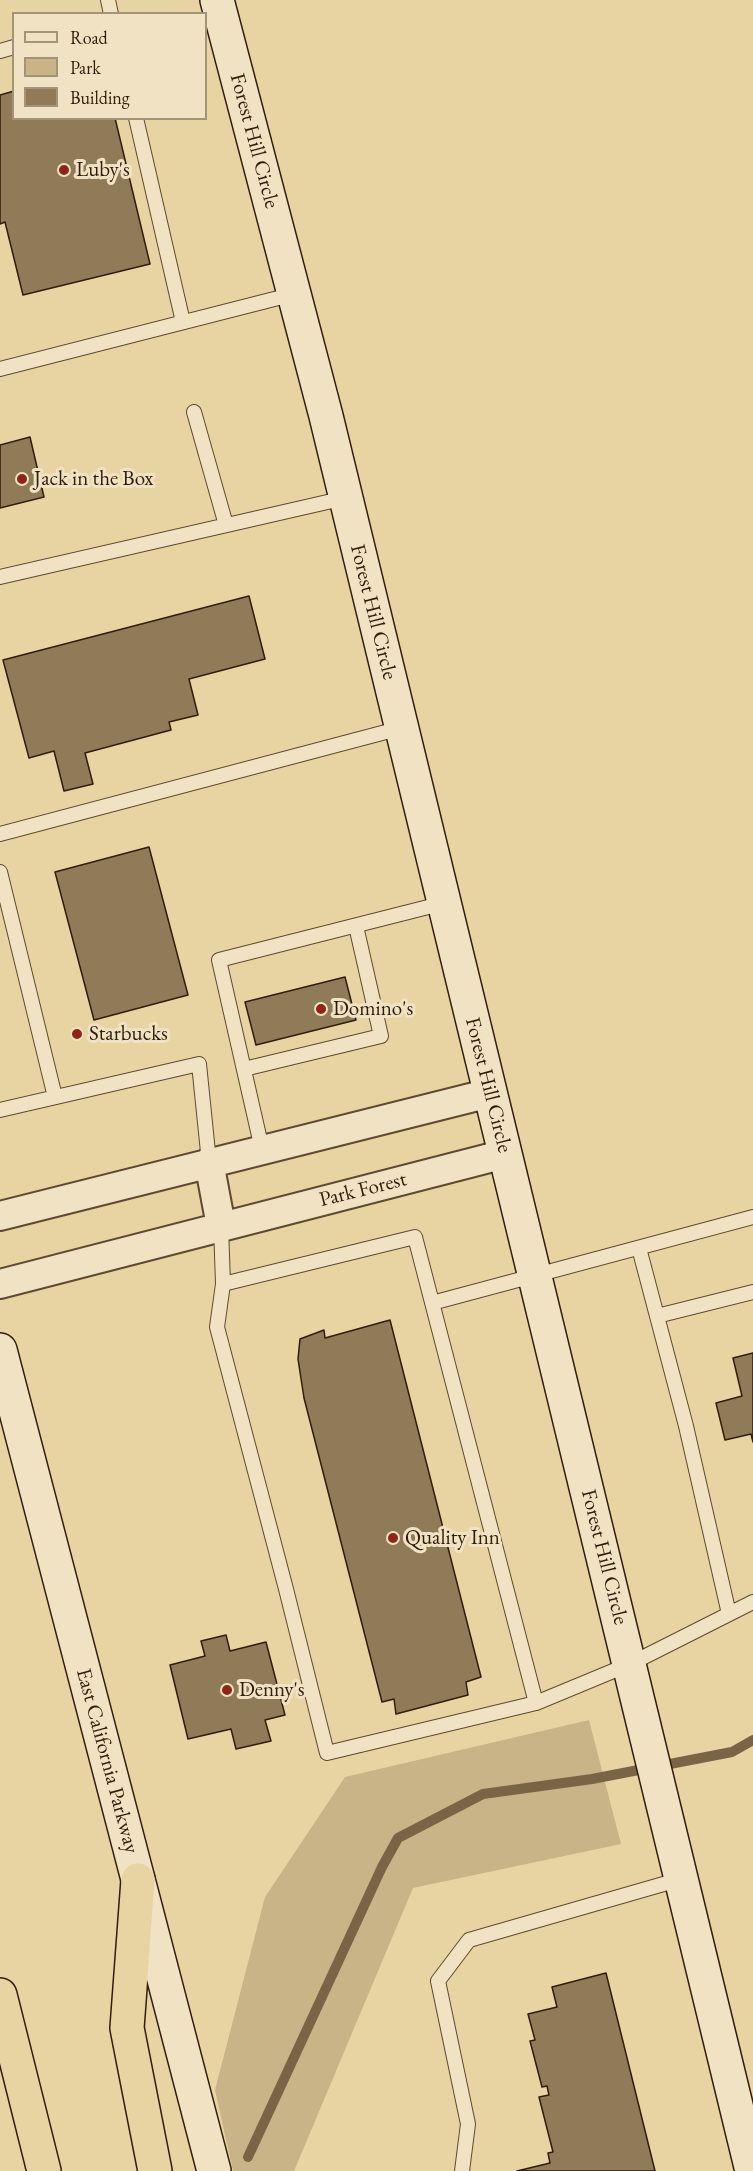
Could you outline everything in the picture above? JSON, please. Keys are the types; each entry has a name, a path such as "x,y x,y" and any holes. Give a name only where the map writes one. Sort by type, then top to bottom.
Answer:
{"highway":[{"path":"138,1880 127,2028 155,2171"},
{"path":"0,1995 44,2171"}],"street":[{"name":"Forest Hill Circle","path":"217,0 345,498 752,2171"},
{"path":"0,1216 490,1093"},
{"name":"Park Forest","path":"0,1284 505,1154"},
{"path":"209,1162 221,1226"},
{"name":"East California Parkway","path":"0,1350 214,2171"}],"lane":[{"path":"136,120 183,322"},
{"path":"0,369 294,294"},
{"path":"194,412 226,525"},
{"path":"0,577 345,498"},
{"path":"0,834 401,728"},
{"path":"0,872 55,1097"},
{"path":"262,1149 219,960 444,903"},
{"path":"244,1069 381,1036 356,926"},
{"path":"0,1110 199,1064 209,1162"},
{"path":"432,1303 753,1217"},
{"path":"221,1226 223,1284 217,1327 327,1753 536,1703 630,1664 753,1602"},
{"path":"223,1284 415,1237 536,1703"},
{"path":"639,1248 686,1426 729,1614"},
{"path":"657,1317 753,1292"},
{"path":"462,2171 468,2124 438,1981 469,1940 681,1879"}],"green space":[{"path":"589,1720 621,1844 413,1888 294,2171 233,2171 215,2090 265,1897 345,1777"}],"building":[{"name":"Luby's","path":"12,92 12,120 115,120 150,264 23,295 5,222 0,224 0,95"},
{"path":"30,437 44,497 0,508 0,445"},
{"path":"249,596 265,659 189,679 198,715 169,722 171,730 85,753 93,784 64,791 54,751 29,758 3,660"},
{"path":"149,847 188,995 94,1020 55,872"},
{"path":"345,977 356,1020 256,1045 245,1002"},
{"name":"Quality Inn","path":"390,1320 481,1677 466,1682 468,1695 396,1714 394,1699 382,1702 304,1398 298,1359 300,1339 324,1330 325,1338"},
{"path":"753,1353 753,1442 751,1434 725,1440 716,1403 742,1396 733,1358"},
{"name":"Denny's","path":"226,1635 230,1651 266,1642 285,1715 265,1720 271,1741 236,1749 231,1729 188,1739 170,1665 205,1656 201,1641"},
{"path":"606,1973 655,2171 517,2171 550,2163 548,2153 553,2152 539,2097 549,2095 547,2086 542,2087 530,2041 535,2040 528,2014 557,2007 552,1987"}],"waterway":[{"path":"248,2157 382,1867 398,1838 483,1794 592,1779 732,1752 753,1740"}],"place":[{"name":"Luby's","path":"64,170"},
{"name":"Jack in the Box","path":"22,479"},
{"name":"Domino's","path":"321,1009"},
{"name":"Starbucks","path":"77,1034"},
{"name":"Quality Inn","path":"393,1538"},
{"name":"Denny's","path":"227,1690"}]}
